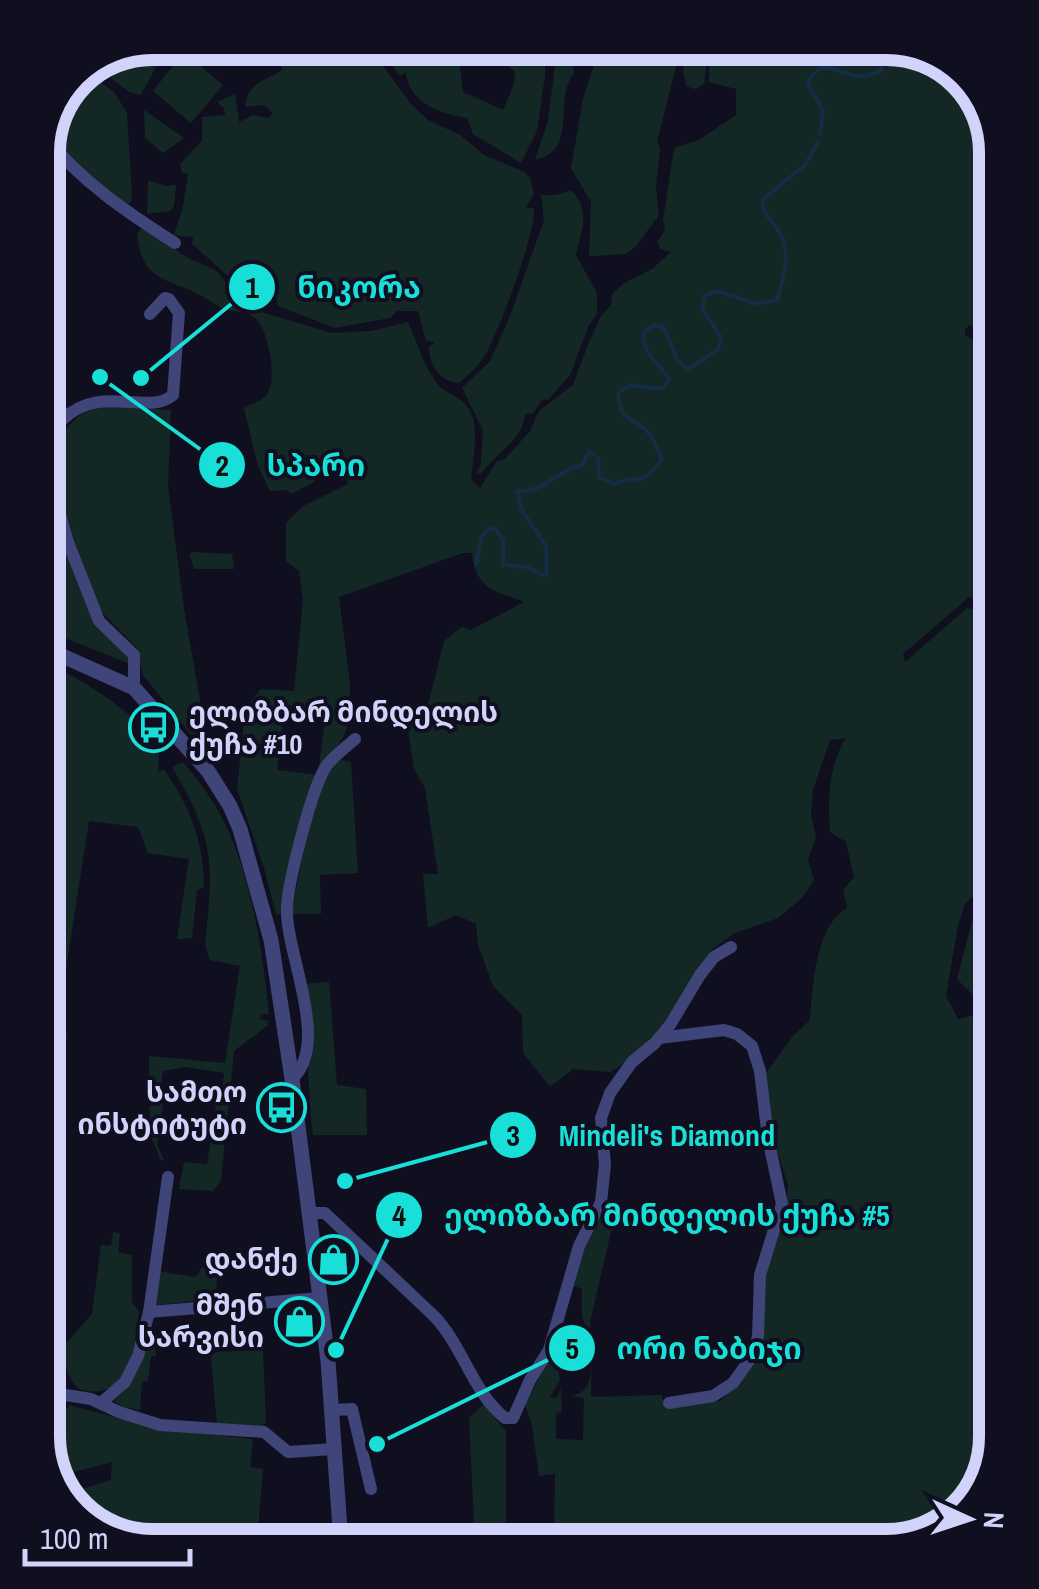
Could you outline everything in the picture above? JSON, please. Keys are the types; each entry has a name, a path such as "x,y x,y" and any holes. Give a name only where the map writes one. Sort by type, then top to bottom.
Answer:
{"street":[{"path":"60,156 104,194 175,243"},
{"path":"60,422 100,399 163,402 172,395 179,313 165,298 150,314"},
{"path":"60,513 98,620 134,655 134,688"},
{"path":"60,655 134,688 208,770 240,828 271,940 292,1078 333,1410 341,1529"},
{"path":"292,1078 300,1072 304,1060 306,1014 287,908 311,800 326,766 355,739"},
{"path":"310,1213 326,1213 442,1324 491,1406 505,1418 513,1418 548,1350 579,1246 601,1202 605,1183 601,1118 604,1108 632,1062 659,1038 714,957 731,947"},
{"path":"659,1038 724,1030 752,1046 760,1071 768,1138 782,1204 760,1275 758,1336 753,1354 733,1383 713,1396 669,1403"},
{"path":"101,1402 125,1382 132,1370 149,1312 168,1176"},
{"path":"149,1312 320,1298"},
{"path":"60,1394 101,1402 160,1425 264,1432 288,1452 334,1449"},
{"path":"333,1410 352,1409 371,1489"}],"green space":[{"path":"160,60 140,95 129,92 105,73 122,65"},
{"path":"178,60 193,60 223,85 191,123 153,91"},
{"path":"279,60 379,60 428,120 530,178 534,194 526,207 534,209 533,221 514,285 488,349 459,383 441,376 433,366 429,347 435,342 426,341 418,311 397,311 390,318 335,328 278,306 275,294 266,295 264,304 255,300 192,244 193,237 174,235 188,174 182,173 180,164 202,141 202,117 225,115 217,102 235,94 239,122 253,115 269,118 273,113 264,105 245,107 247,98 259,83 282,70"},
{"path":"388,60 459,60 463,92 503,110 515,72 503,62 462,60 545,60 537,131 521,163 473,134 467,118 446,113 419,99 406,72 400,76"},
{"path":"556,60 574,60 557,146 535,160 548,121"},
{"path":"596,60 678,60 657,141 659,215 626,254 589,256 591,202 571,168 583,99"},
{"path":"685,60 707,60 704,84 695,89 686,86"},
{"path":"709,60 905,62 928,69 956,91 970,111 977,134 979,330 970,325 965,335 974,344 979,343 979,600 969,597 903,654 905,662 967,608 979,610 979,890 965,904 958,925 946,996 958,1019 979,1014 978,1449 973,1469 919,1469 919,1523 905,1527 554,1529 555,1474 539,1476 525,1404 555,1348 560,1380 550,1397 556,1398 561,1389 562,1412 556,1413 556,1439 583,1440 584,1398 572,1396 587,1387 591,1358 591,1397 662,1395 665,1408 720,1401 746,1375 788,1185 773,1138 766,1073 810,1020 822,942 836,917 847,908 843,890 854,877 846,842 830,832 832,772 846,738 830,740 813,790 811,814 816,838 808,859 814,880 802,898 778,918 735,933 711,950 683,1000 654,1039 622,1065 610,1072 573,1069 550,1087 523,1053 522,1015 493,986 478,945 476,924 456,915 428,928 423,874 438,874 425,788 414,769 407,723 429,701 444,641 462,627 471,630 524,602 488,587 478,575 472,553 463,553 339,597 350,684 349,719 344,736 323,766 282,913 276,915 237,789 244,722 261,689 294,691 303,600 299,571 286,561 286,523 303,506 348,484 329,465 314,482 291,494 287,490 270,491 258,466 244,408 265,397 271,380 270,357 260,324 248,314 225,309 156,275 144,260 137,234 143,226 186,257 217,271 236,296 258,311 332,333 371,331 408,322 437,384 470,410 475,439 471,479 480,488 497,461 504,460 530,431 539,411 573,385 601,316 611,305 612,294 671,252 660,249 657,242 665,230 663,220 674,148 699,140 736,115 736,89 709,82","holes":["285,705 326,710 318,775 277,770"]},
{"path":"98,80 115,93 127,113 131,202 127,204 103,188 60,147 69,111"},
{"path":"144,110 184,138 163,153 145,138"},
{"path":"148,180 176,185 170,211 147,214"},
{"path":"571,190 583,213 576,255 597,293 597,313 570,375 533,413 525,414 514,439 482,473 477,473 483,430 462,388 490,361 510,316 544,220 541,195"},
{"path":"103,405 171,410 168,486 209,752 205,752 143,675 136,647 101,611 60,492 60,435 80,415"},
{"path":"60,523 94,625 129,656 130,664 60,636"},
{"path":"189,554 232,554 234,569 194,569"},
{"path":"60,670 107,698 159,742 158,772 164,770 181,797 198,840 204,887 197,890 192,938 177,939 189,859 148,853 138,827 89,821 60,1008"},
{"path":"341,760 351,762 358,873 320,875 321,914 291,914 314,800 329,768"},
{"path":"183,762 211,799 235,848 258,931 269,1014 261,1014 260,1019 268,1021 268,1025 234,1051 221,1180 213,1191 179,1189 184,1162 207,1164 224,1073 185,1067 163,1071 159,1095 164,1096 157,1145 164,1160 161,1161 150,1134 149,1056 225,1063 240,966 210,960 205,945 210,892 208,852 197,814 172,767"},
{"path":"979,911 979,993 971,993 957,979 973,917"},
{"path":"329,982 337,1085 366,1089 367,1135 313,1135 304,984"},
{"path":"60,1017 68,1039 60,1038"},
{"path":"617,1206 590,1322 591,1333 583,1319 582,1289 574,1286 583,1248 604,1209"},
{"path":"113,1232 120,1233 118,1252 132,1255 132,1303 139,1311 136,1333 131,1358 120,1380 100,1391 89,1391 74,1383 60,1345 64,1346 92,1314 101,1245 111,1246"},
{"path":"203,1266 218,1270 215,1299 156,1305 152,1300 156,1271 196,1277"},
{"path":"149,1328 153,1328 156,1356 151,1356 148,1381 142,1381 140,1410 123,1407 114,1401 139,1368"},
{"path":"263,1351 266,1422 261,1427 217,1425 211,1356 216,1352"},
{"path":"484,1404 506,1432 506,1529 474,1529 469,1418"},
{"path":"69,1405 159,1429 253,1439 250,1467 263,1469 258,1529 146,1529 101,1514 77,1491 111,1480 112,1462 67,1474 65,1430 64,1465 61,1449 60,1408 68,1409"}],"waterway":[{"path":"820,134 823,111 808,84 812,75 823,67 866,76 881,70 882,60"},
{"path":"476,564 482,536 489,528 495,528 503,540 503,565 527,567 544,576 546,546 522,510 517,491 536,488 582,465 589,452 598,457 599,477 614,484 645,477 655,468 662,459 656,445 645,430 625,415 618,393 630,385 663,389 669,379 648,351 644,332 655,325 664,328 678,362 688,369 718,350 721,337 702,309 705,296 717,291 757,304 777,300 786,264 785,246 762,200 805,165 818,142"}],"place":[{"name":"სპარი","path":"100,377"},
{"name":"ნიკორა","path":"141,378"},
{"name":"ელიზბარ მინდელის ქუჩა #10","path":"154,728"},
{"name":"სამთო ინსტიტუტი","path":"282,1108"},
{"name":"Mindeli's Diamond","path":"345,1181"},
{"name":"დანქე","path":"333,1259"},
{"name":"მშენ სარვისი","path":"299,1321"},
{"name":"ელიზბარ მინდელის ქუჩა #5","path":"336,1350"},
{"name":"ორი ნაბიჯი","path":"377,1444"}]}
